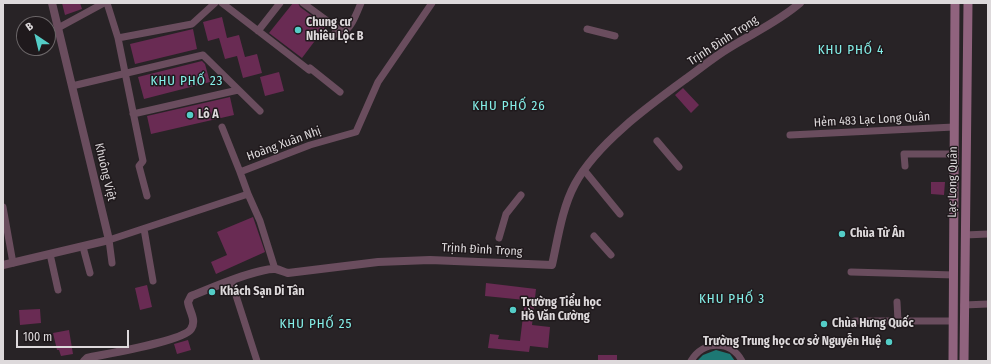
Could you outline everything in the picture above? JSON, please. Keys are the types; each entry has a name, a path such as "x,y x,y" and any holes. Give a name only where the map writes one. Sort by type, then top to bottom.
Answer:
{"main road":[{"name":"Lạc Long Quân","path":"953,361 955,3"},
{"name":"Lạc Long Quân","path":"964,361 964,235 968,3"}],"street":[{"name":"Khuông Việt","path":"52,3 109,240"},
{"path":"58,28 106,3 118,38 124,74 143,161 139,166 147,196"},
{"path":"118,38 192,24 215,3"},
{"path":"222,3 340,92"},
{"path":"258,31 280,3"},
{"path":"303,3 336,31 343,32 346,30 356,14 361,3"},
{"name":"Hoàng Xuân Nhị","path":"276,269 260,221 240,172 310,145 356,132 378,82 432,3"},
{"name":"Trịnh Đình Trọng","path":"84,361 87,358 166,341 186,334 192,328 193,324 188,302 189,298 231,280 267,269 276,269 288,273 380,262 434,260 552,265 569,198 584,170 621,130 660,98 725,51 787,15 800,3"},
{"path":"587,29 615,36"},
{"path":"72,86 203,55 260,111"},
{"path":"133,114 238,90"},
{"path":"222,127 240,172"},
{"name":"Hẻm 483 Lạc Long Quân","path":"790,135 954,127"},
{"path":"657,141 679,167"},
{"path":"905,166 904,154 955,154"},
{"path":"584,170 620,214"},
{"path":"955,183 965,182"},
{"path":"3,265 109,240 248,194"},
{"path":"499,238 506,214 520,195"},
{"path":"3,207 13,263"},
{"path":"144,229 153,281"},
{"path":"964,235 988,234"},
{"path":"594,236 611,255"},
{"path":"109,240 112,263"},
{"path":"83,247 90,273"},
{"path":"50,254 58,290"},
{"path":"851,272 954,274"},
{"path":"231,280 257,361"},
{"path":"897,302 898,321"},
{"path":"964,305 988,304"},
{"path":"855,321 953,321"},
{"path":"691,361 698,352 714,345 730,348 737,353 742,361"}],"water":[{"path":"716,350 730,354 735,361 697,361 703,355"}],"building":[{"path":"62,3 80,3 82,9 65,15"},
{"name":"Chung cư Nhiêu Lộc B","path":"293,3 298,3 300,7 326,26 302,58 269,33"},
{"path":"222,17 227,38 239,35 245,57 257,54 262,73 243,78 237,56 225,59 219,38 208,41 203,22"},
{"path":"193,29 197,49 135,64 130,44"},
{"path":"202,61 205,64 210,82 144,99 138,77"},
{"path":"279,72 284,91 265,96 260,77"},
{"path":"683,88 699,105 691,113 675,95"},
{"name":"Lô A","path":"230,97 234,115 151,134 147,116"},
{"path":"931,182 945,182 944,195 931,194"},
{"path":"253,217 265,252 216,274 211,262 227,255 217,232"},
{"path":"486,283 536,289 532,325 550,327 548,348 530,346 529,352 488,348 490,334 499,335 498,339 520,341 525,300 485,296"},
{"path":"147,285 152,307 140,310 135,288"},
{"path":"40,309 41,323 20,325 19,310"},
{"path":"69,330 73,354 61,356 59,350 57,350 53,333"},
{"path":"188,340 191,350 177,354 174,344"},
{"path":"598,355 617,355 617,361 598,361"}],"place":[{"name":"Chung cư Nhiêu Lộc B","path":"298,30"},
{"name":"Lô A","path":"190,115"},
{"name":"Chùa Từ Ân","path":"842,234"},
{"name":"Khách Sạn Di Tân","path":"212,292"},
{"name":"Trường Tiểu học Hồ Văn Cường","path":"513,310"},
{"name":"Chùa Hưng Quốc","path":"824,324"},
{"name":"Trường Trung học cơ sở Nguyễn Huệ","path":"889,342"}],"district":[{"name":"KHU PHỐ 4","path":"851,50"},
{"name":"KHU PHỐ 23","path":"187,81"},
{"name":"KHU PHỐ 26","path":"509,106"},
{"name":"KHU PHỐ 3","path":"732,299"},
{"name":"KHU PHỐ 25","path":"316,324"}]}
